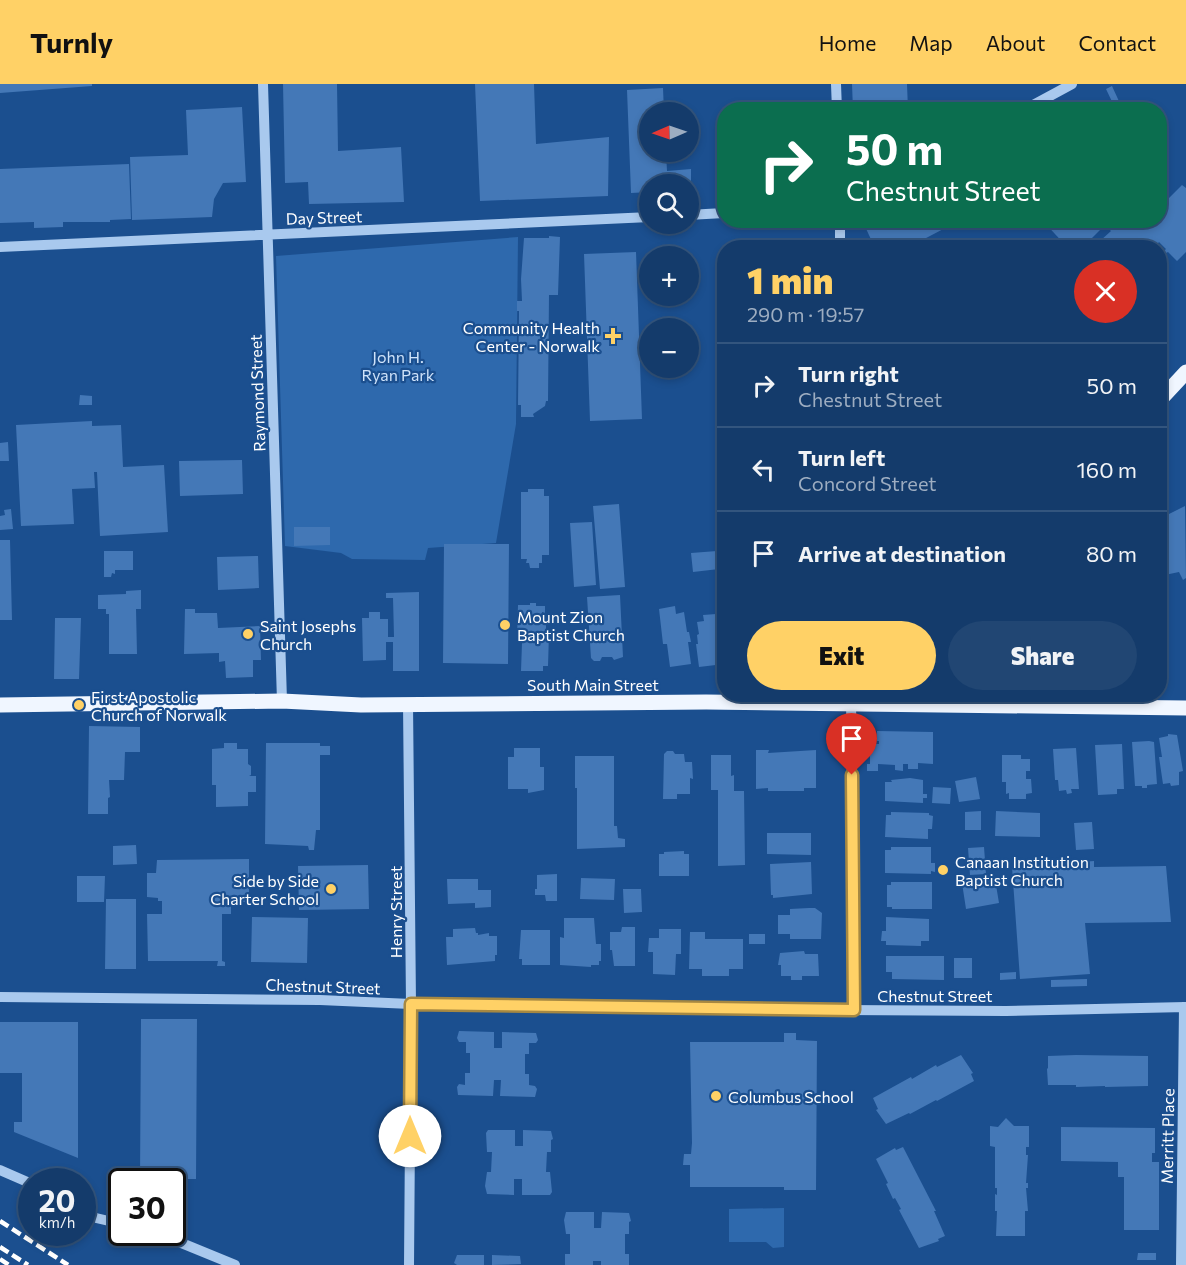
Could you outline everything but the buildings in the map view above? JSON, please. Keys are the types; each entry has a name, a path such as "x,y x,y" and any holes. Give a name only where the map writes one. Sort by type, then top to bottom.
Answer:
{"main road":[{"path":"1167,392 1186,372"},
{"name":"South Main Street","path":"0,705 175,702 361,705 717,702"},
{"name":"South Main Street","path":"979,702 1186,708"}],"street":[{"name":"Raymond Street","path":"263,84 282,702"},
{"path":"837,84 837,102"},
{"path":"1039,102 1072,84"},
{"path":"699,214 717,213"},
{"name":"Day Street","path":"0,247 639,217"},
{"path":"851,702 854,1010"},
{"name":"Henry Street","path":"408,703 411,1004 409,1265"},
{"name":"Chestnut Street","path":"0,997 320,1000 411,1004 854,1010 1006,1011 1185,1007"},
{"name":"Merritt Place","path":"1181,1265 1185,1007"},
{"path":"0,1170 18,1178"},
{"path":"186,1245 235,1265"}],"green space":[{"name":"John H. Ryan Park","path":"518,237 516,424 496,543 428,548 425,560 352,559 341,553 285,546 276,256"},
{"path":"784,1208 784,1247 773,1248 766,1242 729,1242 729,1209"}],"railway":[{"path":"0,1221 68,1265"},
{"path":"0,1247 28,1265"},
{"path":"0,1259 9,1265"}],"place":[{"name":"Community Health Center - Norwalk","path":"613,336"},
{"name":"Mount Zion Baptist Church","path":"505,625"},
{"name":"Saint Josephs Church","path":"248,634"},
{"name":"First Apostolic Church of Norwalk","path":"79,705"},
{"name":"Canaan Institution Baptist Church","path":"943,870"},
{"name":"Side by Side Charter School","path":"331,889"},
{"name":"Columbus School","path":"716,1096"}],"route":[{"path":"410,1136 411,1004 854,1010 852,775"}]}
